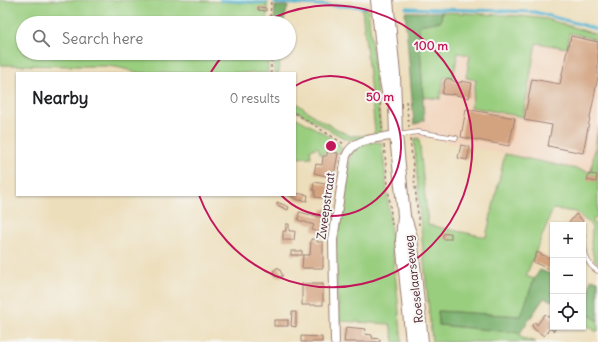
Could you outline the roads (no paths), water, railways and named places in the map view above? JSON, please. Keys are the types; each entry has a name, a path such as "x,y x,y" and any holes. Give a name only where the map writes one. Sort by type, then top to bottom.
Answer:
{"main road":[{"name":"Roeselaarseweg","path":"383,3 394,75 396,135 404,216 402,240 412,342"},
{"name":"Roeselaarseweg","path":"404,216 411,237 422,342"}],"street":[{"name":"Zweepstraat","path":"335,342 333,240 346,156 350,148 357,142 396,135"}],"lane":[{"path":"396,135 418,132 456,138"},
{"path":"586,254 593,268 598,271"}],"waterway":[{"path":"220,0 267,3"},
{"path":"275,3 366,7"},
{"path":"406,8 535,12 598,30"}]}
